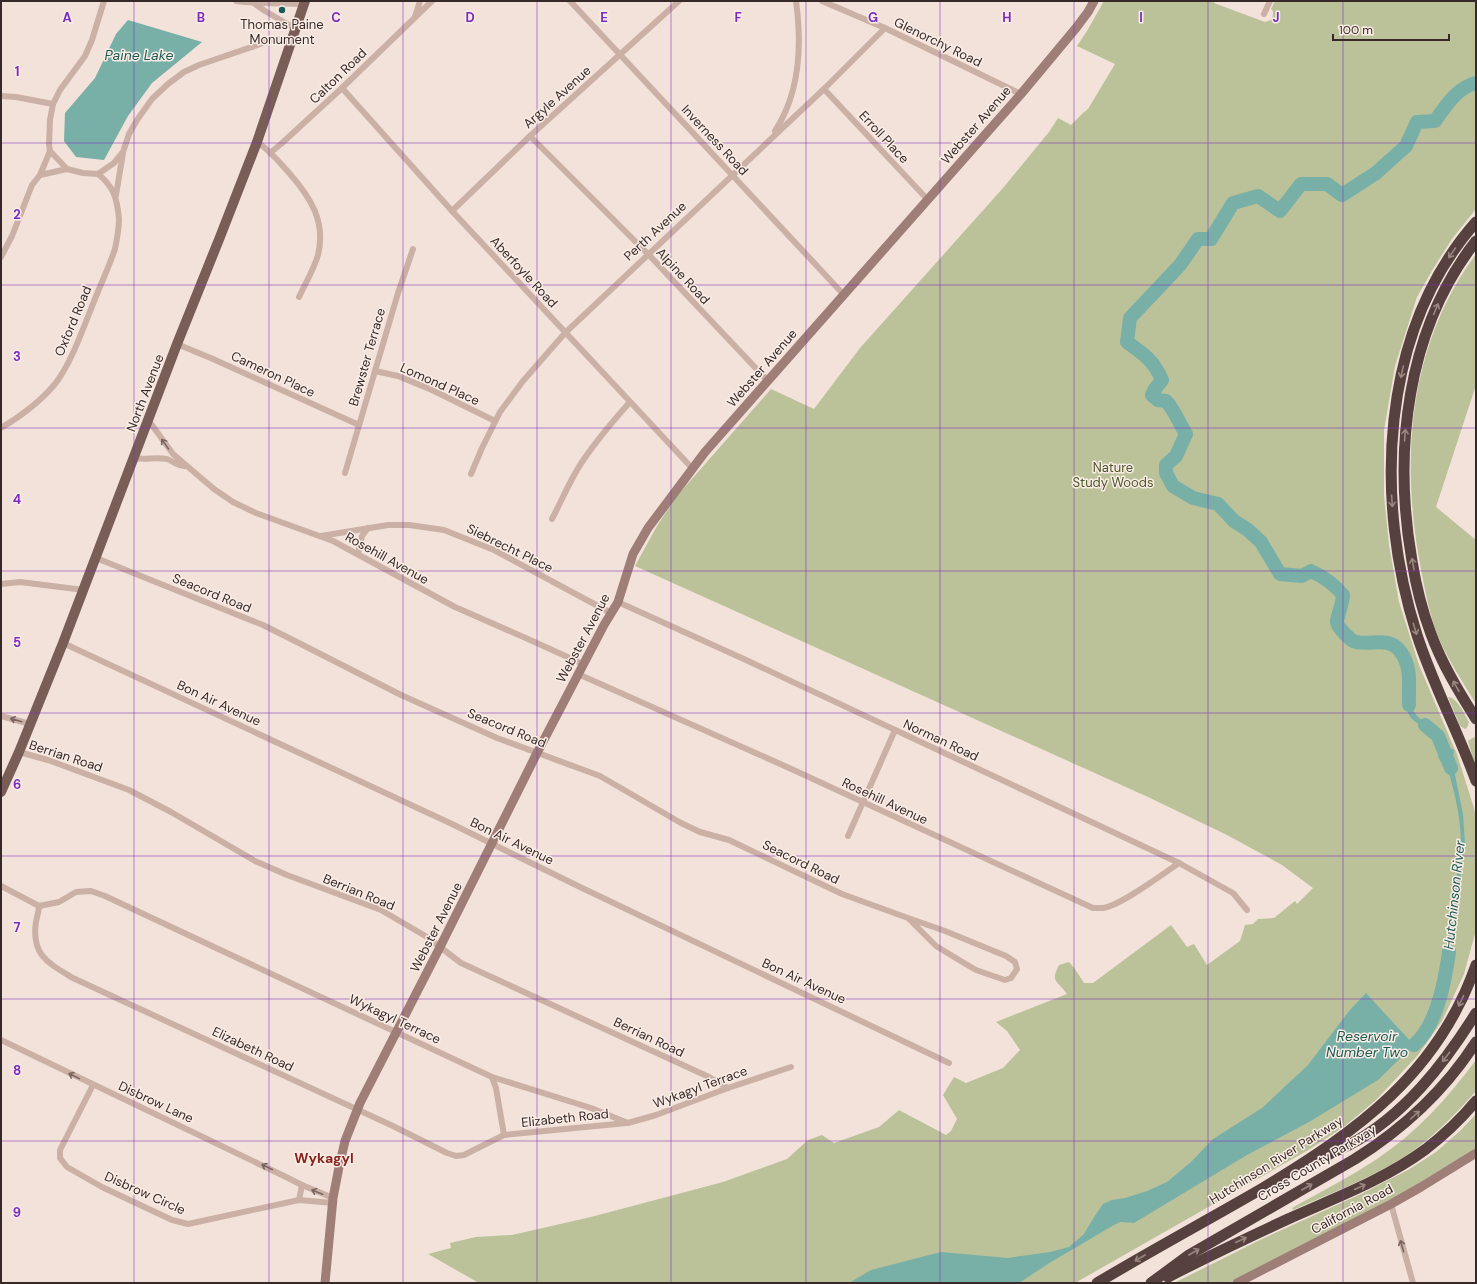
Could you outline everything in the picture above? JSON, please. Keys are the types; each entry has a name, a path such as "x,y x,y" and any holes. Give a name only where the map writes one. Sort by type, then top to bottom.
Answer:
{"highway":[{"path":"1476,222 1457,246 1441,270 1413,332 1402,372 1397,398 1392,438 1391,471 1393,513 1398,555 1413,622 1426,662 1476,781"},
{"path":"1476,241 1456,270 1444,292 1421,348 1414,374 1407,415 1404,475 1409,545 1416,585 1424,614 1438,651 1476,720"},
{"name":"Hutchinson River Parkway","path":"1097,1283 1226,1210 1283,1175 1348,1132 1378,1109 1425,1058 1449,1023 1462,998 1476,965"},
{"name":"Cross County Parkway","path":"1283,1175 1350,1144 1396,1111 1437,1069 1458,1041 1476,1013"},
{"name":"Cross County Parkway","path":"1151,1283 1189,1255 1355,1159 1378,1144 1411,1118 1432,1098 1459,1066 1476,1042"},
{"path":"1157,1283 1230,1246 1366,1184 1392,1170 1415,1156 1438,1139 1458,1121 1476,1101"}],"main road":[{"name":"North Avenue","path":"1,792 19,752 84,590 177,344 257,142 304,3"}],"street":[{"path":"1,257 12,236 32,185 40,175 50,151 50,120 53,104 60,90 85,56 92,40 104,1"},
{"path":"236,1 255,4 304,3"},
{"path":"415,17 420,1"},
{"name":"Calton Road","path":"270,153 342,88 432,1"},
{"name":"Inverness Road","path":"570,1 844,295"},
{"name":"Argyle Avenue","path":"452,211 530,136 679,1"},
{"path":"762,146 777,128 788,108 796,75 799,43 799,25 796,1"},
{"name":"Glenorchy Road","path":"822,1 885,28 1020,94"},
{"name":"Webster Avenue","path":"325,1283 333,1201 345,1141 358,1110 538,752 578,674 618,602 633,554 648,528 692,468 1020,94 1076,28 1094,1"},
{"path":"1264,14 1270,1"},
{"path":"255,4 296,29"},
{"name":"Perth Avenue","path":"471,474 500,412 523,381 565,333 732,174 824,89 885,28"},
{"path":"115,197 123,152 129,134 152,99 168,84 184,72 210,61 275,39 292,39"},
{"name":"Aberfoyle Road","path":"342,88 452,211 692,468"},
{"name":"Erroll Place","path":"824,89 928,200"},
{"path":"1,96 16,97 53,104"},
{"name":"Alpine Road","path":"530,136 648,254 768,381"},
{"path":"257,142 270,153 304,190 319,221 320,243 318,256 299,297"},
{"path":"50,151 67,169"},
{"path":"40,175 67,169 83,173 98,174 114,163 123,152"},
{"path":"98,174 112,187 115,197"},
{"name":"Oxford Road","path":"1,428 18,418 38,402 56,383 67,364 114,250 118,234 119,219 115,197"},
{"name":"Brewster Terrace","path":"345,473 398,293 413,248"},
{"name":"Cameron Place","path":"177,344 359,425"},
{"name":"Lomond Place","path":"375,371 398,376 432,390 495,421"},
{"path":"552,519 570,482 582,462 604,432 630,402"},
{"name":"Rosehill Avenue","path":"149,421 169,450 183,462 185,466 233,502 256,513 333,541 455,607 584,664"},
{"name":"Rosehill Avenue","path":"134,458 145,460 168,460 181,466 185,466"},
{"name":"Siebrecht Place","path":"320,536 388,525 409,524 444,530 494,550 612,613"},
{"path":"358,554 362,536 368,528"},
{"name":"Seacord Road","path":"96,558 291,638 401,695 497,738 600,776 681,823 700,832 730,840 842,894 944,931 1006,956 1015,962 1017,969 1011,978 1005,980 976,970 936,946 908,918"},
{"path":"1,584 20,582 84,590"},
{"name":"Norman Road","path":"618,602 746,660 1179,863 1233,893 1247,910"},
{"name":"Bon Air Avenue","path":"63,643 445,820 580,887 949,1062"},
{"name":"Rosehill Avenue","path":"578,674 787,767 1093,908 1103,908 1116,903 1179,863"},
{"path":"1,716 30,724"},
{"path":"848,836 895,730"},
{"name":"Berrian Road","path":"19,752 48,760 129,790 255,860 287,875 381,910 427,937 462,963 702,1074 728,1088"},
{"path":"1,886 39,906"},
{"name":"Wykagyl Terrace","path":"39,906 59,902 76,892 91,891 105,896 492,1076 590,1108 628,1123 656,1115 728,1088 791,1067"},
{"name":"Elizabeth Road","path":"39,906 36,922 36,944 40,952 56,967 73,978 358,1110 447,1153 456,1156 471,1153 504,1135 628,1123"},
{"name":"Disbrow Lane","path":"1,1040 93,1085 141,1106 333,1201"},
{"name":"Elizabeth Road","path":"492,1076 496,1088 504,1135"},
{"name":"Disbrow Circle","path":"93,1085 62,1144 60,1158 67,1167 102,1187 172,1220 188,1224 299,1200 333,1201"},
{"name":"California Road","path":"1237,1283 1391,1204 1476,1153"},
{"path":"299,1200 302,1185"},
{"path":"1391,1204 1413,1283"}],"green space":[{"name":"Nature Study Woods","path":"1104,1 1215,1 1214,3 1265,22 1271,20 1273,16 1273,11 1271,9 1275,1 1476,1 1476,209 1452,239 1417,297 1395,366 1384,430 1384,495 1389,545 1399,602 1419,665 1456,751 1476,818 1476,930 1464,974 1442,1021 1418,1055 1376,1100 1345,1126 1310,1149 1075,1283 479,1283 428,1254 451,1248 450,1243 476,1237 512,1235 591,1217 723,1182 787,1159 808,1140 822,1135 834,1143 879,1127 899,1110 946,1135 951,1131 957,1119 943,1095 954,1077 966,1083 1003,1068 1020,1050 1007,1031 996,1022 1067,994 1055,978 1059,965 1069,962 1084,983 1093,983 1171,925 1187,947 1194,944 1207,965 1240,941 1245,925 1253,924 1258,919 1274,918 1295,901 1297,904 1313,888 1282,865 1227,835 1148,797 635,566 657,526 676,497 771,389 814,409 860,348 1003,188 1049,132 1058,118 1071,125 1088,109 1115,64 1077,46"},
{"path":"1476,254 1476,385 1436,507 1476,540 1476,704 1440,641 1426,596 1415,528 1411,487 1411,446 1415,405 1423,365 1436,326 1453,289"},
{"path":"1448,697 1455,700 1460,707 1469,722 1467,728 1465,729 1460,726"},
{"path":"1474,737 1476,739 1476,769 1468,741"},
{"path":"1476,1060 1476,1091 1449,1120 1430,1137 1410,1153 1374,1174 1293,1210 1292,1208 1367,1166 1405,1138 1443,1101"},
{"path":"1476,1114 1476,1148 1423,1181 1369,1211 1229,1283 1174,1283 1262,1239 1361,1194 1408,1170 1436,1152 1461,1130"}],"water":[{"name":"Paine Lake","path":"128,20 202,42 152,83 128,116 104,160 76,157 64,141 65,113 95,78 116,34"},
{"path":"1411,685 1411,706 1417,716 1442,737 1434,741 1427,730 1413,720 1407,711 1406,697"},
{"path":"1448,749 1453,749 1454,752 1452,760 1463,814 1465,843 1448,971 1445,970 1461,841 1458,811 1452,783 1446,763 1440,761 1438,756 1439,753"},
{"name":"Reservoir Number Two","path":"1366,993 1414,1045 1378,1080 1309,1122 1247,1155 1134,1223 1120,1222 1114,1225 1051,1262 1019,1283 849,1283 871,1270 941,1252 1008,1258 1050,1252 1069,1247 1084,1234 1103,1204 1112,1200 1125,1198 1147,1191 1167,1182 1191,1162 1213,1139 1262,1108 1308,1065 1349,1011"}],"waterway":[{"name":"Hutchinson River","path":"1409,705 1409,677 1407,664 1404,657 1395,646 1384,642 1365,643 1353,641 1344,633 1337,622 1343,595 1336,588 1325,579 1311,571 1302,576 1280,574 1261,542 1248,530 1234,521 1218,504 1193,498 1173,486 1166,473 1166,465 1176,456 1186,434 1169,404 1166,401 1158,400 1152,395 1162,380 1156,368 1143,354 1127,342 1130,318 1180,265 1198,239 1211,239 1233,203 1258,196 1280,211 1301,184 1327,184 1342,195 1376,173 1406,146 1417,122 1435,121 1457,93 1469,85 1476,83"},
{"name":"Hutchinson River","path":"1425,725 1438,736 1451,768"},
{"name":"Hutchinson River","path":"1414,1045 1429,1027 1439,1002 1449,952"}],"place":[{"name":"Thomas Paine Monument","path":"282,10"}],"district":[{"name":"Wykagyl","path":"324,1158"}]}
